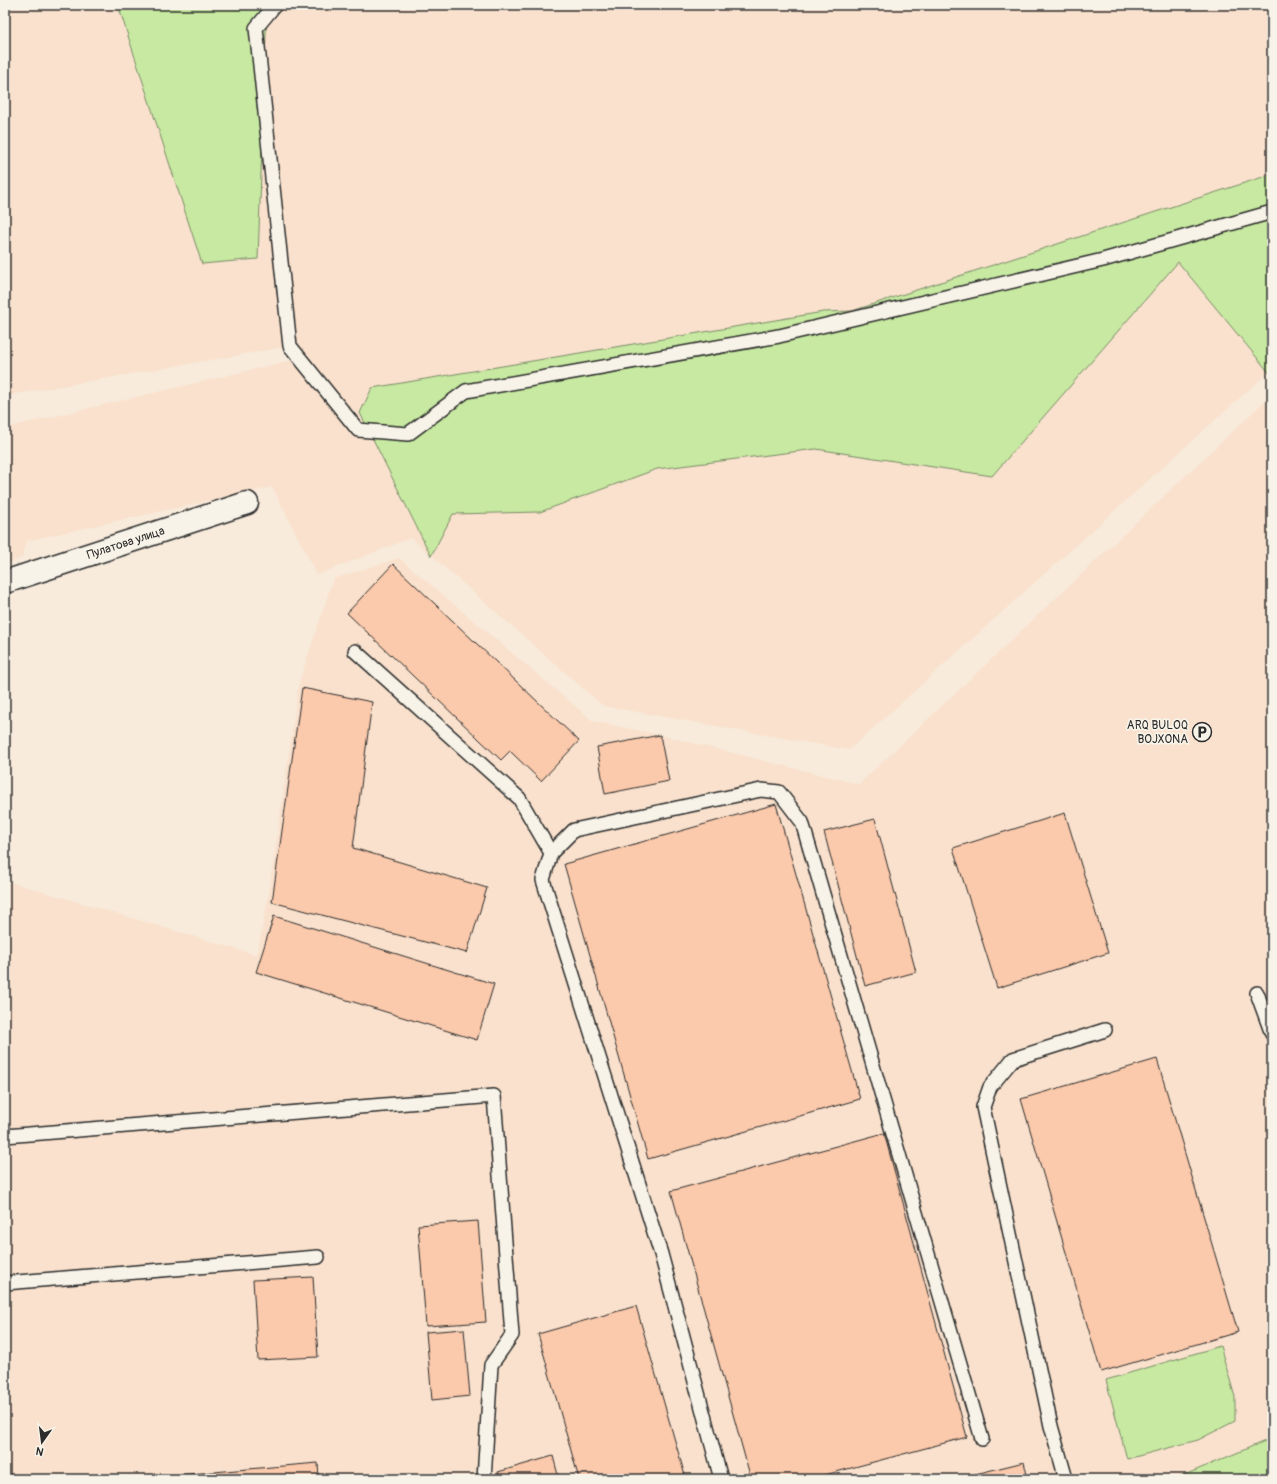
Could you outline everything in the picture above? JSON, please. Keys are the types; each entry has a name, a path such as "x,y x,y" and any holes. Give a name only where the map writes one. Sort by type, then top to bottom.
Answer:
{"street":[{"name":"Пулатова улица","path":"5,582 247,503"}],"lane":[{"path":"275,5 256,28 290,346 358,430 408,434 466,391 779,336 1103,260 1272,212"},
{"path":"356,651 519,798 550,853"},
{"path":"721,1479 661,1254 543,880 550,853 574,830 761,790 779,792 802,822 982,1439"},
{"path":"1257,992 1272,1034"},
{"path":"1066,1479 1050,1426 983,1107 990,1086 1013,1059 1105,1030"},
{"path":"5,1136 494,1096 512,1335 491,1365 484,1479"},
{"path":"5,1283 318,1257"}],"shaded area":[{"path":"5,5 1272,5 1272,369 849,750 603,706 411,538 317,575 272,487 26,541 22,558 5,565 5,428 305,357 297,345 5,396"},
{"name":"ARQ BULOQ BOJXONA","path":"1272,394 1272,1479 5,1479 5,886 7,881 257,955 269,892 299,683 333,579 399,558 593,721 660,735 859,784"}],"green space":[{"path":"118,5 267,5 258,259 202,264"},
{"path":"1272,174 1272,376 1178,262 992,476 816,449 657,469 540,512 453,514 431,556 360,413 372,388 823,312 852,311"},
{"path":"1220,1346 1235,1397 1235,1421 1198,1440 1127,1459 1106,1380"},
{"path":"1272,1438 1272,1479 1175,1479"}],"building":[{"path":"393,564 579,741 541,781 510,751 501,760 347,613"},
{"path":"302,688 372,702 353,848 487,888 467,953 272,902"},
{"path":"660,735 669,781 605,794 597,747"},
{"path":"776,804 860,1099 648,1159 564,864"},
{"path":"1065,813 1108,953 997,988 953,848"},
{"path":"875,819 916,972 865,986 824,832"},
{"path":"274,916 494,984 477,1040 256,972"},
{"path":"1157,1059 1238,1332 1101,1372 1021,1099"},
{"path":"884,1133 967,1437 810,1479 751,1479 671,1191"},
{"path":"478,1221 486,1322 426,1326 418,1225"},
{"path":"313,1277 318,1357 258,1360 253,1280"},
{"path":"636,1306 686,1479 579,1479 538,1334"},
{"path":"464,1329 470,1396 432,1400 426,1332"},
{"path":"553,1456 559,1479 500,1479 498,1472"},
{"path":"1024,1462 1028,1479 955,1479"},
{"path":"318,1463 319,1479 132,1479"}],"place":[{"name":"ARQ BULOQ BOJXONA","path":"1202,732"}]}
